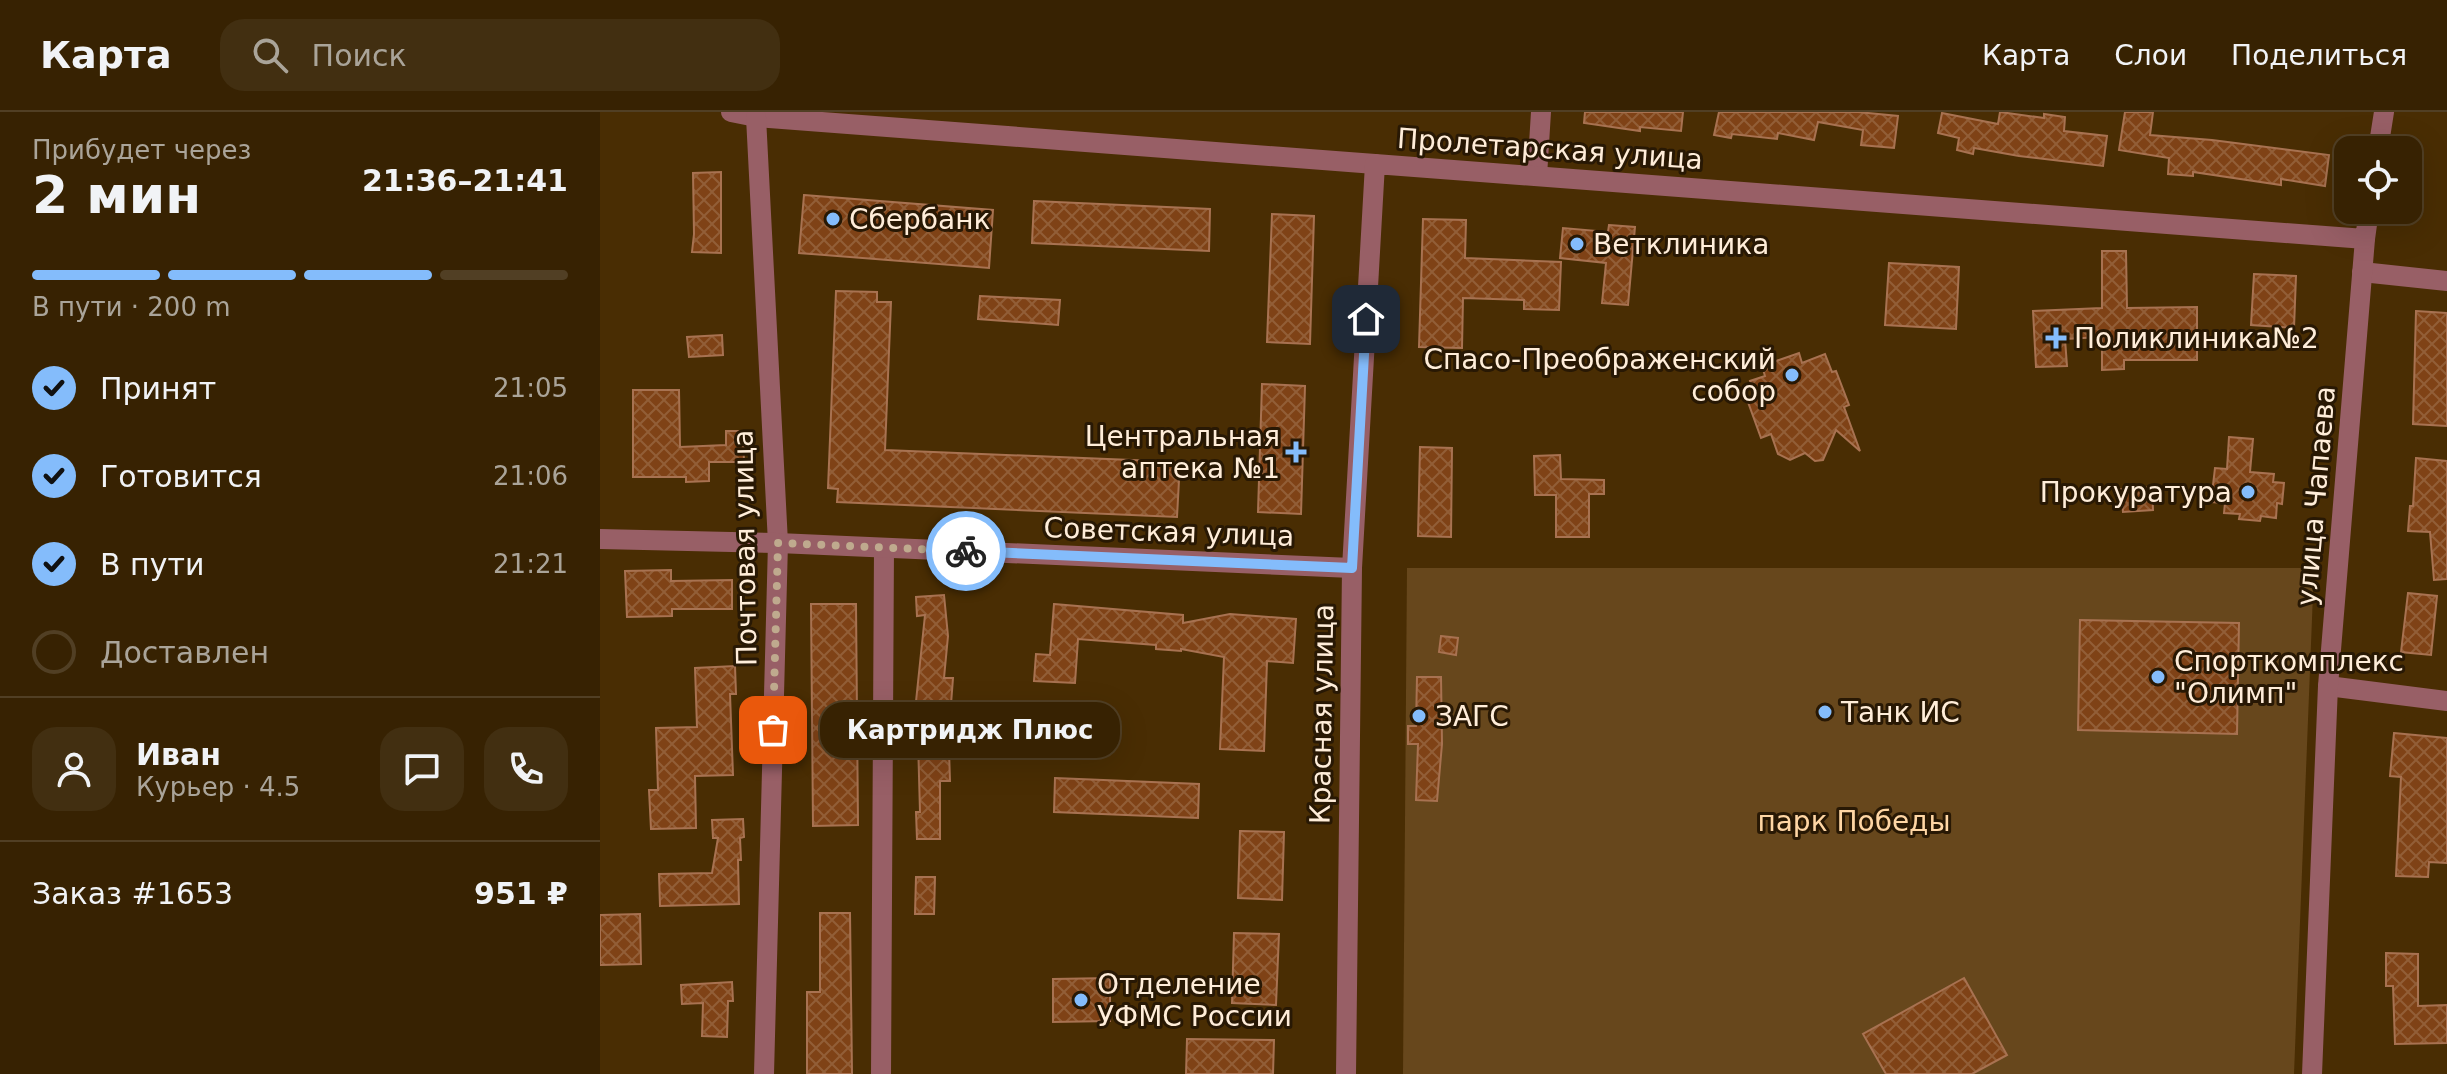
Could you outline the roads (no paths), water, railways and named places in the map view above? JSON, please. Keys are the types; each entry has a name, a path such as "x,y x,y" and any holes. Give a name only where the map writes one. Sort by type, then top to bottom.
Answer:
{"street":[{"name":"Пролетарская улица","path":"731,112 756,117 2365,239"},
{"path":"1537,176 1541,112"},
{"path":"2380,136 2384,112"},
{"name":"Почтовая улица","path":"756,117 778,543 764,1074"},
{"name":"Красная улица","path":"1346,1074 1352,568 1375,164"},
{"name":"улица Чапаева","path":"2312,1074 2328,686 2367,224"},
{"path":"2362,272 2447,281"},
{"name":"Советская улица","path":"600,539 778,543 1352,568"},
{"path":"881,1074 884,548"},
{"path":"2328,686 2447,701"}],"place":[{"name":"Сбербанк","path":"833,219"},
{"name":"Ветклиника","path":"1577,244"},
{"name":"Поликлиника№2","path":"2056,338"},
{"name":"Спасо-Преображенский собор","path":"1792,375"},
{"name":"Центральная аптека №1","path":"1296,452"},
{"name":"Прокуратура","path":"2248,492"},
{"name":"Спорткомплекс \"Олимп\"","path":"2158,677"},
{"name":"Танк ИС","path":"1825,712"},
{"name":"ЗАГС","path":"1419,716"},
{"name":"Картридж Плюс","path":"773,730"},
{"name":"Отделение УФМС России","path":"1081,1000"}],"park label":[{"name":"парк Победы","path":"1854,821"}]}
